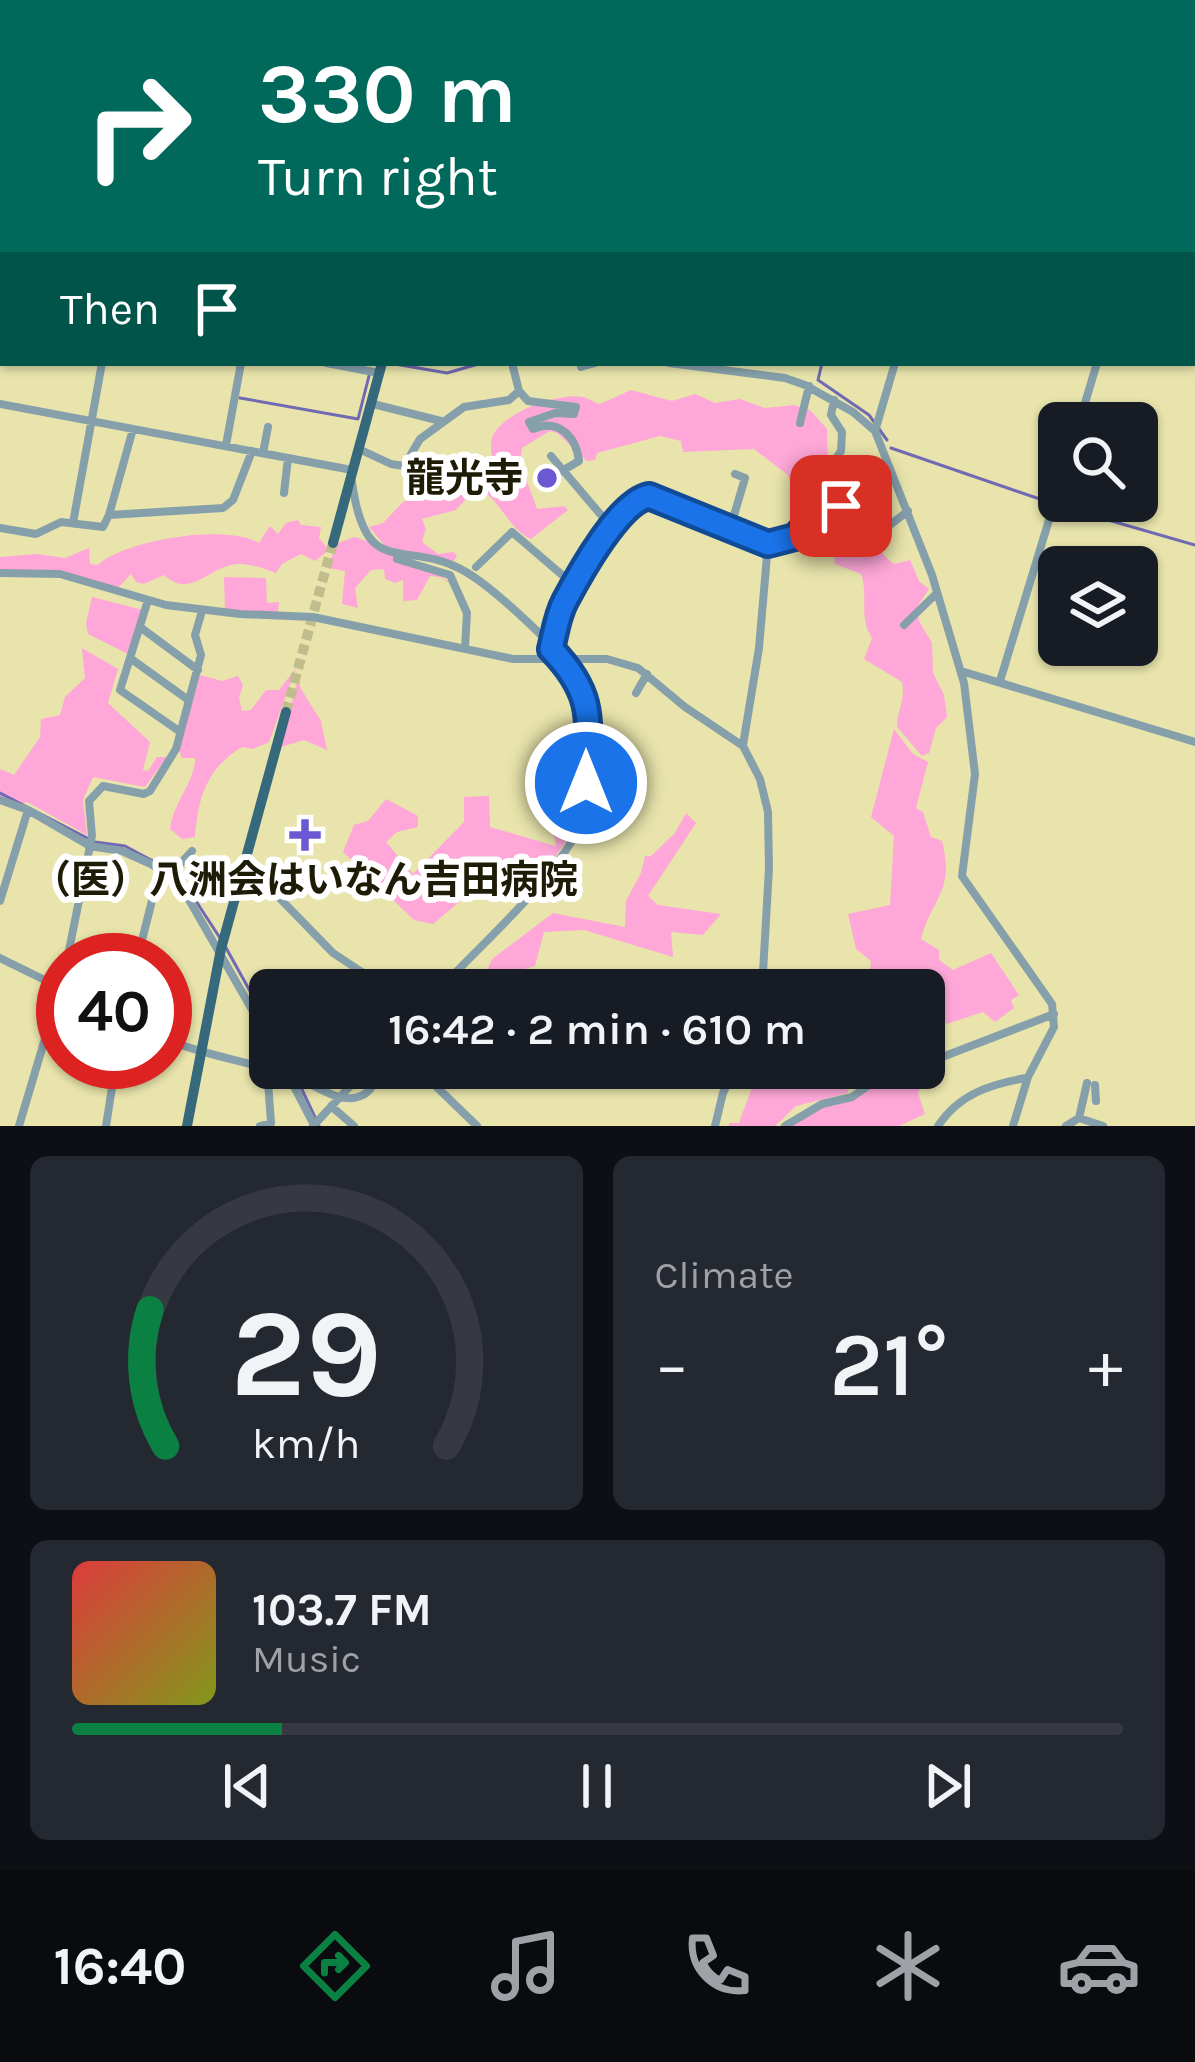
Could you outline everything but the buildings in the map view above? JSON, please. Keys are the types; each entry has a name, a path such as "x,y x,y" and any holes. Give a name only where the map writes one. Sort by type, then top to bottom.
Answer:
{"main road":[{"path":"333,543 373,404 377,369"},
{"path":"188,1126 222,944 286,712"}],"street":[{"path":"73,524 101,366"},
{"path":"226,446 241,366"},
{"path":"513,366 519,391 528,401 576,407 574,414 555,413 529,422 533,429 544,424 559,426 579,461 562,471"},
{"path":"698,366 785,378 808,386 876,427 961,671 975,775 962,876 1048,994 1054,1014 1054,1028 1028,1077 1013,1126"},
{"path":"876,427 894,366"},
{"path":"1085,402 1096,366"},
{"path":"800,422 808,386"},
{"path":"361,449 404,466 420,439 464,406 509,400 519,391"},
{"path":"551,649 564,603 631,503 649,496 768,544 795,537 815,515 824,477 842,451 842,432 831,415 834,400"},
{"path":"0,404 288,458 353,476 359,517 372,544 384,553 466,573 574,671 586,700 586,783 578,830 552,867 458,969"},
{"path":"373,404 444,420 450,430"},
{"path":"478,404 480,416"},
{"path":"109,514 223,508 233,500 268,428"},
{"path":"0,528 36,534 61,522 103,527 133,429"},
{"path":"551,456 612,528"},
{"path":"284,493 288,458"},
{"path":"730,529 745,478 735,474"},
{"path":"819,497 841,506"},
{"path":"886,528 908,511"},
{"path":"1000,682 1049,522"},
{"path":"476,568 512,532 575,586"},
{"path":"743,746 759,648 768,544"},
{"path":"399,554 397,559 450,575 467,614 465,648"},
{"path":"0,573 60,574 148,601 202,611 314,616 513,658 619,661 648,674 685,707 743,746 760,779 768,812 763,969"},
{"path":"904,625 937,593"},
{"path":"148,601 120,691 178,731"},
{"path":"72,933 90,842 89,801 103,786 144,794 150,791 176,749 201,655 195,635 202,611"},
{"path":"140,626 198,670"},
{"path":"130,658 187,699"},
{"path":"961,671 1195,742"},
{"path":"636,693 648,674"},
{"path":"0,800 90,842 169,870 222,944 249,999"},
{"path":"0,902 28,810"},
{"path":"147,933 169,870 192,851"},
{"path":"242,868 260,878 333,953 357,969"},
{"path":"0,958 36,974"},
{"path":"945,1056 1054,1014"},
{"path":"192,1050 249,1064"},
{"path":"19,1126 36,1071"},
{"path":"938,1126 956,1105 990,1084 1028,1077"},
{"path":"1066,1126 1079,1118 1090,1084 1096,1101"},
{"path":"106,1126 112,1089"},
{"path":"260,1126 271,1124 268,1089"},
{"path":"298,1089 315,1124 347,1089"},
{"path":"322,1089 339,1097 360,1097 370,1089"},
{"path":"439,1089 477,1126"},
{"path":"715,1126 725,1089"},
{"path":"785,1126 822,1104 853,1097 864,1089"},
{"path":"331,1106 354,1126"},
{"path":"1079,1118 1103,1126"}],"shaded area":[{"path":"631,390 672,401 695,394 715,403 740,399 765,408 795,405 811,411 827,429 828,467 822,491 830,484 846,492 858,480 883,496 878,546 894,564 910,560 919,581 929,589 917,607 932,643 933,673 944,695 947,717 936,728 929,753 922,756 897,727 902,682 864,659 872,638 861,574 835,564 836,540 845,518 835,515 813,535 802,536 807,520 801,521 788,475 754,449 683,452 681,441 660,436 597,453 595,460 587,461 550,431 522,448 520,462 537,509 564,506 568,510 531,539 483,491 472,492 456,510 422,519 426,529 422,542 438,554 453,552 457,555 454,561 386,547 369,527 383,523 403,502 453,484 469,473 492,475 492,438 518,413 573,396 600,404"},
{"path":"298,520 301,525 321,527 319,538 329,550 315,561 301,554 276,573 237,564 183,584 164,575 144,584 131,574 116,590 52,572 0,572 0,557 65,558 89,548 90,564 98,565 129,548 176,537 224,534 259,543 270,526 278,534 286,523"},
{"path":"354,537 405,557 451,584 430,576 417,600 403,601 403,580 395,583 385,579 384,569 371,570 355,588 358,608 342,604 345,571 328,568 336,544"},
{"path":"224,577 266,578 267,603 279,602 278,612 225,613"},
{"path":"92,597 143,610 128,654 88,634"},
{"path":"82,648 118,669 108,703 150,742 143,770 148,771 157,757 167,757 145,787 93,777 83,800 87,835 27,802 0,797 0,769 14,775 40,737 41,719 60,715 65,697 85,678"},
{"path":"296,668 269,742 253,749 242,747 220,764 202,796 195,837 182,839 170,829 194,767 195,758 182,758 179,750 200,675 222,681 238,676 243,685 242,711 251,710 266,690 279,690"},
{"path":"298,678 321,721 327,750 304,740 281,747"},
{"path":"894,729 913,754 928,762 916,808 923,812 931,837 942,841 945,858 944,883 921,939 939,950 939,960 953,970 991,953 1019,995 1011,1000 1014,1008 995,1022 983,1012 947,1024 945,969 870,969 871,961 856,949 848,914 890,905 894,836 871,817"},
{"path":"489,796 490,827 556,846 553,829 566,823 575,829 543,874 515,869 484,881 433,924 414,920 343,852 354,825 368,821 386,799 418,816 418,827 397,832 386,842 413,874 464,822 464,797"},
{"path":"686,813 696,823 648,896 658,905 721,914 703,935 671,932 673,957 584,930 544,932 535,966 488,969 492,959 553,913 625,927 626,901 645,856 651,856 675,833"},
{"path":"848,1089 848,1093 796,1106 775,1126 729,1126 739,1123 751,1090"},
{"path":"864,1089 920,1089 925,1114 899,1126 789,1126 822,1104 853,1097"}],"waterway":[{"path":"406,366 447,373 472,366"},
{"path":"821,366 818,380 869,415 887,440"},
{"path":"240,398 358,419 369,376"},
{"path":"891,448 1063,507 1195,545"},
{"path":"0,793 95,842 125,846 179,875 220,938"},
{"path":"225,946 249,989"},
{"path":"302,1089 319,1126"}],"tunnel":[{"path":"286,712 333,543"}],"place":[{"name":"龍光寺","path":"547,478"},
{"name":"（医）八洲会はいなん吉田病院","path":"305,835"}],"route":[{"path":"586,783 583,688 574,671 551,649 564,603 623,510 649,496 768,544 795,537 815,515 819,497 841,506"}]}
